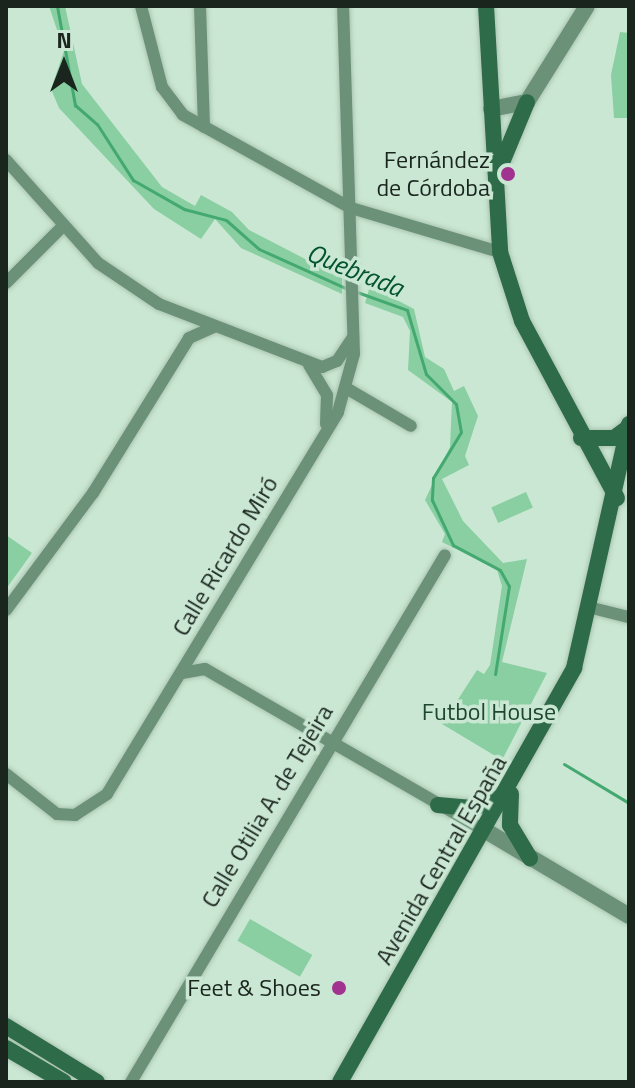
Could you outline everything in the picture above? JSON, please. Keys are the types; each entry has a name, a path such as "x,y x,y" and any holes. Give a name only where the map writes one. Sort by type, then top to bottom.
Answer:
{"main road":[{"path":"486,6 500,252 522,321 581,438 617,498"},
{"path":"494,182 527,102"},
{"path":"581,438 614,438 629,426"},
{"name":"Avenida Central España","path":"340,1082 510,790 574,668 592,608 617,498 629,426"},
{"path":"438,805 482,807 510,790"},
{"path":"510,790 510,825 530,858"},
{"path":"6,1026 97,1082"},
{"path":"6,1048 64,1082"}],"street":[{"path":"141,6 162,87 204,127 351,208 500,252"},
{"path":"200,6 204,127"},
{"name":"Calle Ricardo Miró","path":"6,774 42,809 75,815 92,807 200,642 346,388 354,301 343,6"},
{"path":"491,109 527,102 587,6"},
{"path":"6,160 98,263 173,309 308,363 330,366 353,337"},
{"path":"6,283 63,226"},
{"path":"173,309 189,338"},
{"path":"6,610 93,493 189,338 219,327"},
{"path":"308,363 327,395 324,431"},
{"path":"346,388 411,426"},
{"name":"Calle Otilia A. de Tejeira","path":"131,1082 445,555"},
{"path":"592,608 629,617"},
{"path":"200,642 205,669"},
{"path":"181,673 205,669 329,745 486,831 629,916"}],"green space":[{"path":"49,6 65,6 82,84 162,187 195,206 201,195 232,212 249,230 342,278 342,294 241,248 215,219 201,239 154,209 59,108 51,89 64,51"},
{"path":"620,32 629,33 629,118 614,118 611,75"},
{"name":"Futbol House","path":"370,286 414,309 425,357 444,369 454,391 464,386 478,416 465,456 469,465 442,479 463,521 503,563 527,559 502,662 547,673 502,760 442,724 477,670 484,674 490,665 502,586 497,570 442,542 445,534 425,500 450,447 452,402 408,370 410,331 403,317 365,303"},
{"path":"526,492 533,508 498,523 491,507"},
{"path":"6,535 32,553 6,589"},
{"path":"250,919 312,955 300,977 238,941"}],"waterway":[{"name":"Quebrada","path":"57,6 75,105 97,124 133,180 184,209 226,220 259,249 350,290"},
{"name":"Quebrada","path":"357,292 407,310 426,374 456,404 461,432 433,478 432,500 453,545 500,570 509,586 495,674"},
{"name":"Quebrada","path":"564,764 629,803"}],"place":[{"name":"Fernández de Córdoba","path":"508,174"},
{"name":"Feet & Shoes","path":"339,988"}]}
